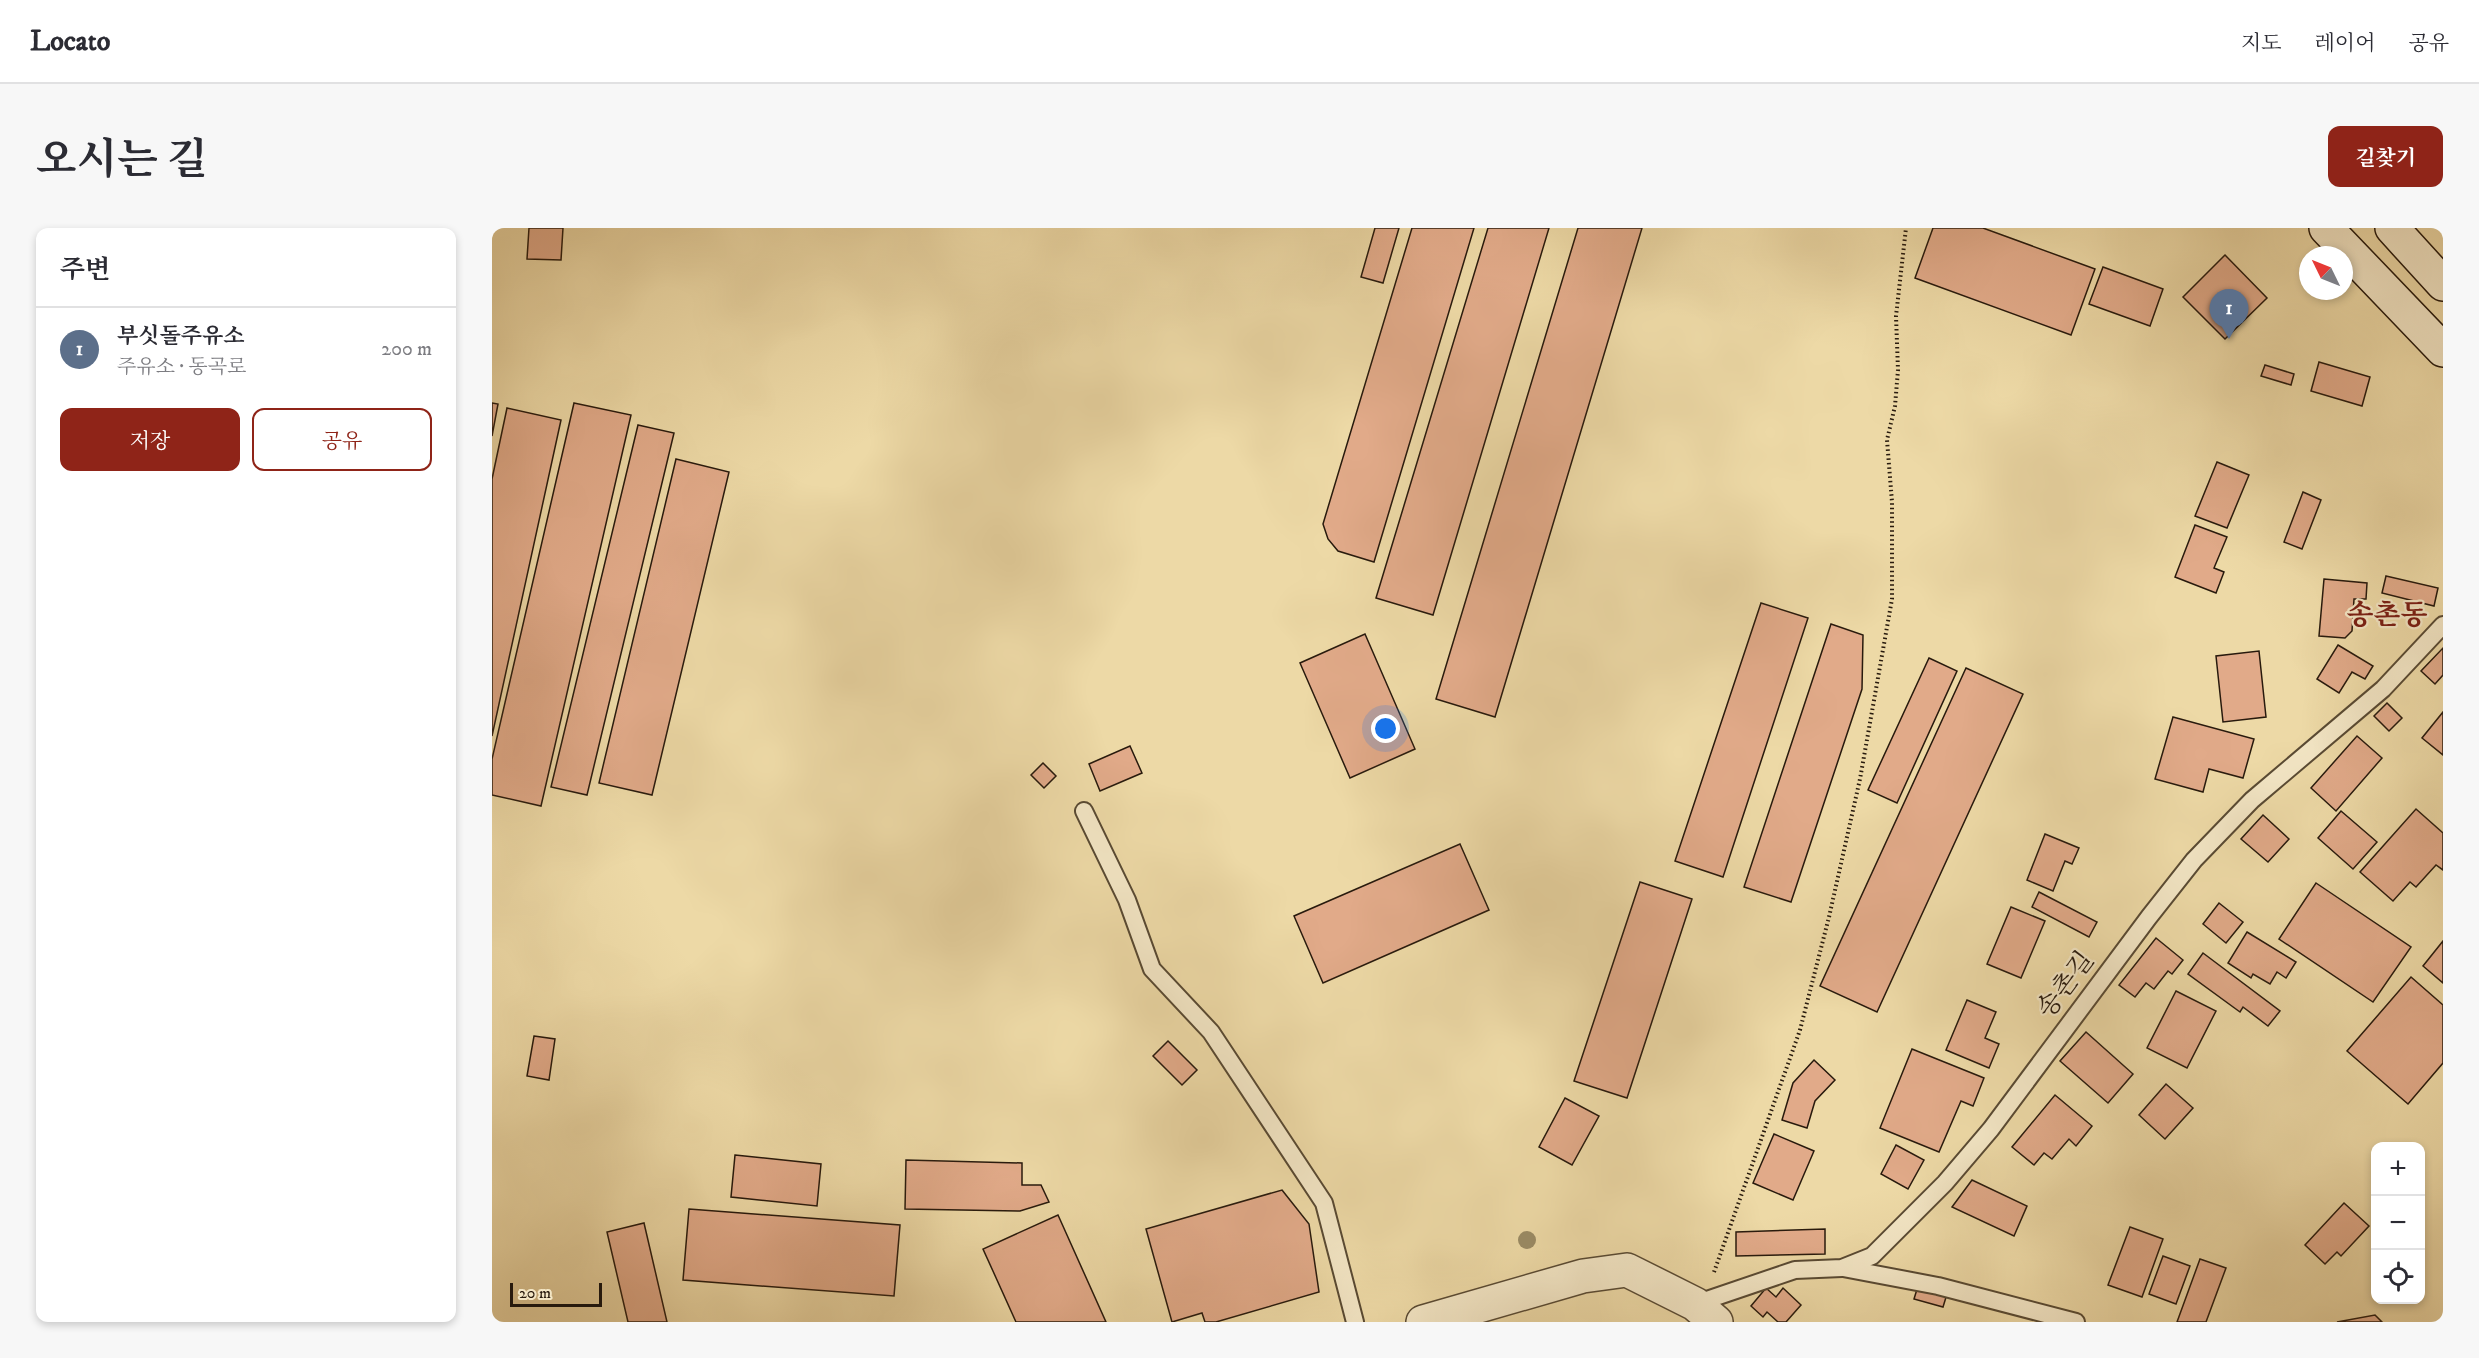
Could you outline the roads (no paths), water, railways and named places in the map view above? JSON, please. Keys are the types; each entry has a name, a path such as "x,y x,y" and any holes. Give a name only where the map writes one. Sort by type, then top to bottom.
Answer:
{"street":[{"path":"2326,228 2443,350"},
{"path":"2392,228 2443,284"},
{"path":"1423,1322 1583,1276 1627,1270 1706,1313"}],"lane":[{"name":"송촌길","path":"1706,1313 1795,1270 1842,1268 1872,1256 1945,1183 1991,1129 2149,917 2203,851 2252,800 2383,689 2443,624"},
{"path":"1084,811 1126,900 1152,969 1211,1032 1324,1203 1355,1322"},
{"path":"1842,1268 1938,1286 2076,1322"}],"place":[{"name":"부싯돌주유소","path":"2229,339"}],"district":[{"name":"송촌동","path":"2387,615"}]}
